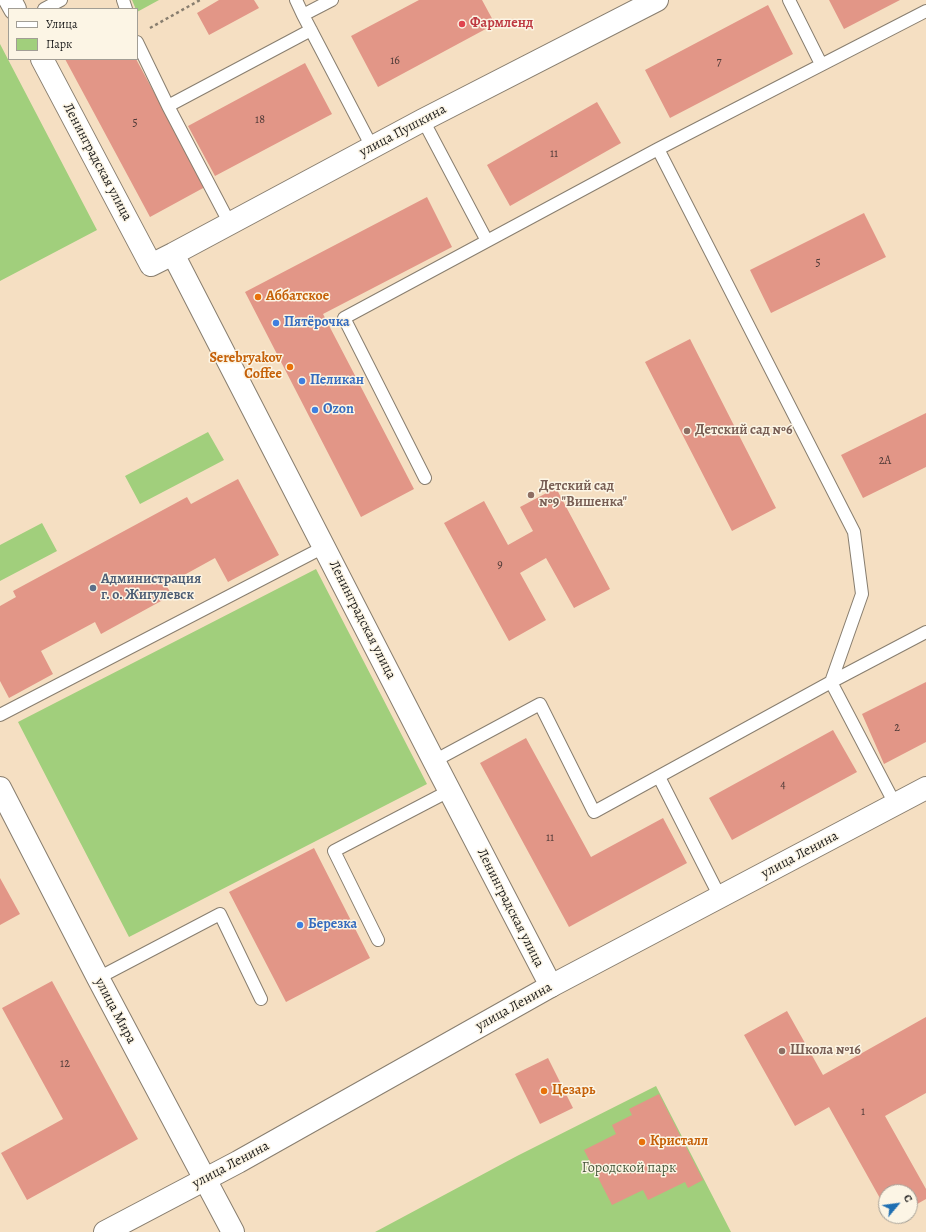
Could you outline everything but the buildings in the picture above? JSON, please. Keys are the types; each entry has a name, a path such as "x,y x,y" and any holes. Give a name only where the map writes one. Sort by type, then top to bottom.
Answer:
{"street":[{"name":"улица Пушкина","path":"151,265 423,120 657,0"},
{"name":"Ленинградская улица","path":"43,60 151,265"},
{"name":"Ленинградская улица","path":"173,254 551,986"},
{"name":"улица Мира","path":"0,788 98,978 233,1232"},
{"name":"улица Ленина","path":"105,1232 245,1158 551,986 926,788"}],"lane":[{"path":"46,8 61,0"},
{"path":"296,0 372,147"},
{"path":"303,15 332,0"},
{"path":"789,0 821,64"},
{"path":"425,478 344,318 658,149 926,11"},
{"path":"168,106 311,30"},
{"path":"138,44 168,106 230,224"},
{"path":"423,120 487,241"},
{"path":"658,149 854,532 862,594 831,682 895,804"},
{"path":"0,715 324,547"},
{"path":"434,761 540,704 594,812 831,682 926,632"},
{"path":"659,777 720,897"},
{"path":"378,940 334,851 449,791"},
{"path":"98,978 220,914 261,999"}],"path":[{"path":"144,32 200,0"}],"green space":[{"path":"132,0 159,0 138,11 138,8 135,8"},
{"path":"0,44 97,230 0,281"},
{"path":"208,432 224,460 140,504 125,476"},
{"path":"42,523 57,551 0,581 0,545"},
{"path":"316,569 427,784 129,937 18,722"},
{"name":"Городской парк","path":"656,1086 731,1232 375,1232 517,1156"}],"place":[{"name":"Фармленд","path":"462,24"},
{"name":"Аббатское","path":"258,297"},
{"name":"Пятёрочка","path":"276,323"},
{"name":"Serebryakov Coffee","path":"290,367"},
{"name":"Пеликан","path":"302,381"},
{"name":"Ozon","path":"315,410"},
{"name":"Детский сад №6","path":"687,431"},
{"name":"Детский сад №9 \"Вишенка\"","path":"531,495"},
{"name":"Администрация г. о. Жигулевск","path":"93,588"},
{"name":"Березка","path":"300,925"},
{"name":"Школа №16","path":"782,1051"},
{"name":"Цезарь","path":"544,1091"},
{"name":"Кристалл","path":"642,1142"}]}
